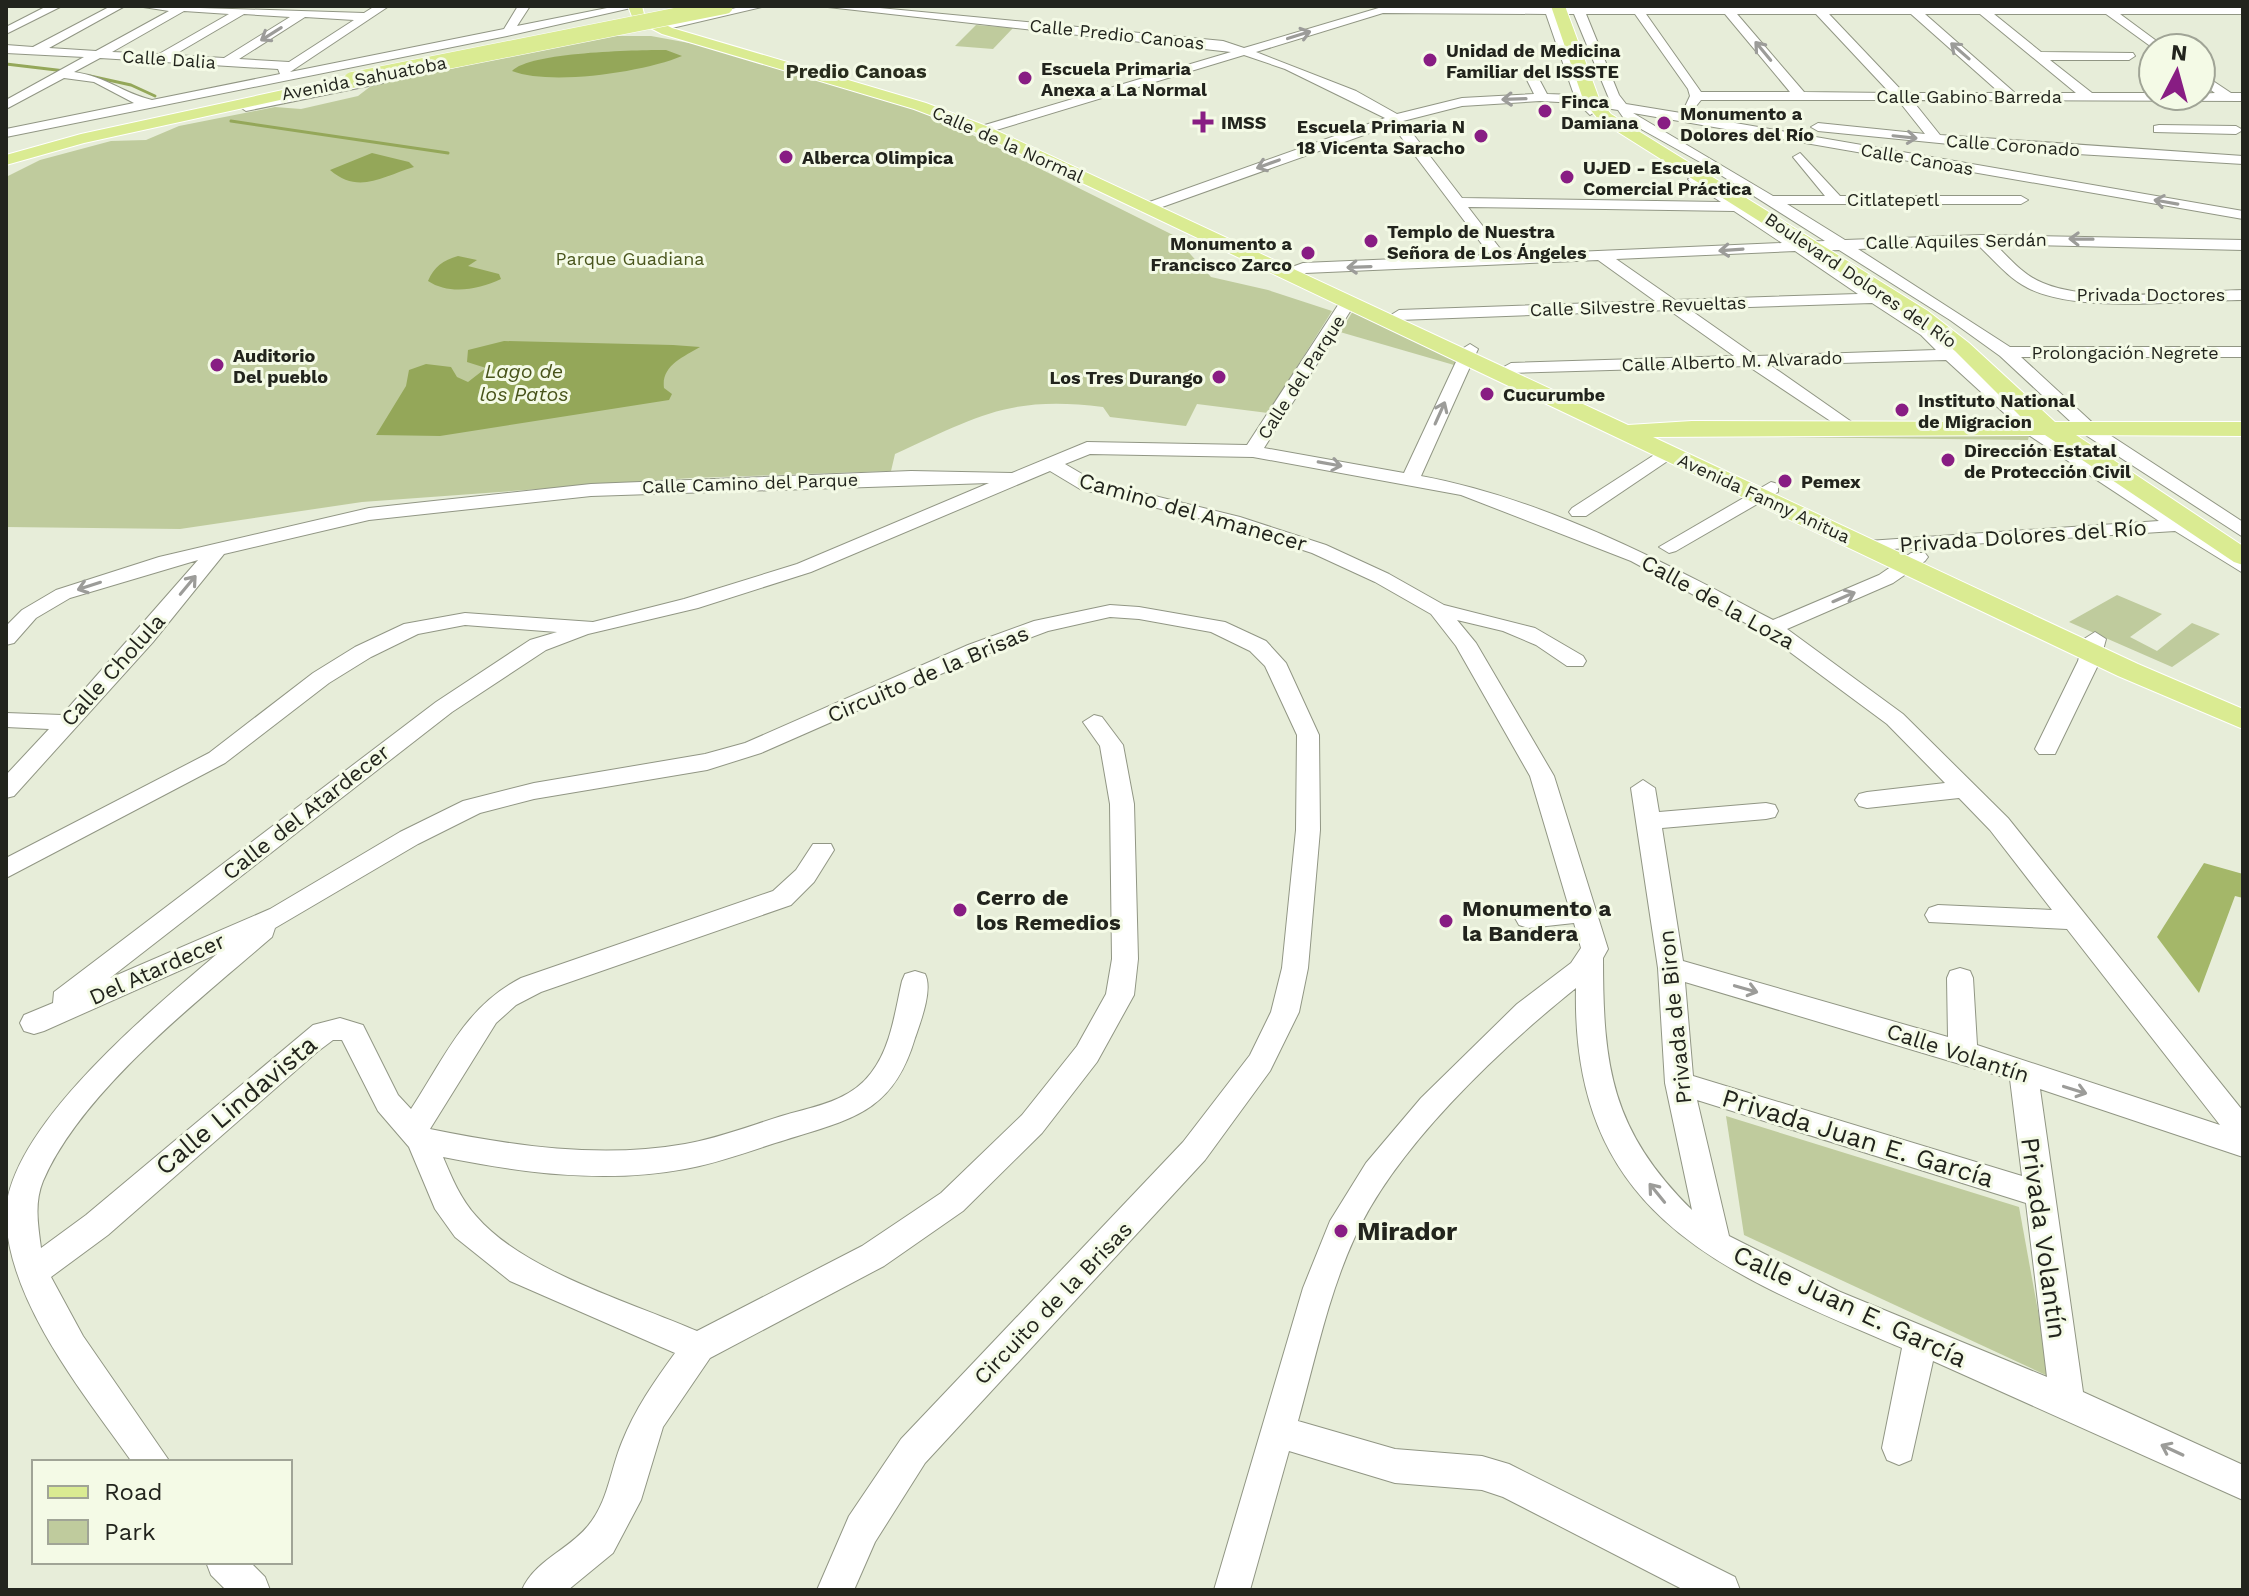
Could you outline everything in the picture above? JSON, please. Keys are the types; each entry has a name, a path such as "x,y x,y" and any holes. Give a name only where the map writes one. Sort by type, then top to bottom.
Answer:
{"main road":[{"path":"635,6 638,16 667,26"},
{"path":"651,6 667,26"},
{"name":"Avenida Sahuatoba","path":"6,160 81,139 350,78 706,6"},
{"name":"Avenida Sahuatoba","path":"6,150 96,128 725,6"},
{"path":"1564,9 1606,112"},
{"path":"608,33 667,26"},
{"name":"Calle de la Normal","path":"667,26 947,107 1294,271"},
{"path":"6,150 80,128 292,85 297,81 293,70"},
{"name":"Boulevard Dolores del Río","path":"1606,112 1964,335 2073,437 2243,557"},
{"name":"Boulevard Dolores del Río","path":"1606,112 1632,125 1817,245 1924,324 1962,347 2024,409 2243,542"},
{"name":"Avenida Fanny Anitua","path":"1294,271 1348,302 1468,353 1636,431 1681,440 1765,492 2092,645 2243,720"},
{"name":"Avenida Fanny Anitua","path":"1294,271 1399,315 1468,353 1511,368 1636,431"},
{"path":"1348,302 1374,304"},
{"path":"1681,440 1850,429 2243,443"},
{"path":"1681,440 1729,445 2073,437 2243,429"},
{"name":"Avenida Fanny Anitua","path":"2092,645 2243,704"}],"street":[{"path":"6,31 56,6"},
{"path":"34,51 119,6"},
{"path":"143,6 366,17"},
{"path":"207,74 316,6"},
{"path":"293,70 383,6"},
{"path":"507,33 524,6"},
{"name":"Avenida Sahuatoba","path":"332,68 635,6"},
{"path":"667,26 738,6"},
{"path":"667,26 760,6"},
{"name":"Calle Predio Canoas","path":"825,6 1223,45 1318,78 1394,118"},
{"path":"6,105 184,7"},
{"path":"991,21 1007,8"},
{"path":"990,128 1379,8 2105,8 2243,11"},
{"path":"1726,8 1801,97"},
{"path":"1817,8 1937,140"},
{"path":"1911,8 2011,96"},
{"path":"1980,8 2089,97"},
{"path":"2105,8 2138,32"},
{"path":"161,58 247,9"},
{"path":"1564,9 1606,112 1735,207"},
{"path":"1637,9 1687,78 1696,96 1686,116 1687,137 1705,159 1762,212"},
{"path":"2223,9 2243,20"},
{"path":"201,113 220,112 608,33"},
{"name":"Calle Dalia","path":"6,49 226,62 293,70 332,68"},
{"path":"2039,56 2129,56"},
{"name":"Avenida Sahuatoba","path":"6,133 271,80 293,70"},
{"path":"1542,72 1532,78 1543,98"},
{"path":"59,74 97,79 132,99 154,103"},
{"path":"2217,89 2228,97"},
{"name":"Calle Gabino Barreda","path":"1696,96 2137,97"},
{"name":"Calle Gabino Barreda","path":"2217,97 2243,97"},
{"name":"Calle Canoas","path":"1153,206 1394,118 1467,102 1543,98 1606,112 1686,116 2243,215"},
{"path":"2217,111 2238,129"},
{"path":"1606,112 1630,117 1705,159"},
{"name":"Calle Coronado","path":"1686,116 1937,140 2243,160"},
{"path":"1394,118 1503,262"},
{"path":"2159,129 2238,129"},
{"path":"1800,157 1835,199"},
{"path":"1969,168 1970,199 1999,239"},
{"name":"Citlatepetl","path":"1762,212 1835,199 2021,200"},
{"path":"1457,202 1735,207 1762,212"},
{"name":"Calle Aquiles Serdán","path":"1294,271 1981,239 2240,248"},
{"name":"Privada Doctores","path":"1981,239 2027,281 2053,292 2085,296 2243,295"},
{"path":"1817,245 1876,298 1924,324 2003,406 2073,437 2243,531"},
{"path":"1817,245 2006,352 2073,437 2179,525 2243,567"},
{"path":"1604,258 1850,429"},
{"name":"Calle Silvestre Revueltas","path":"1399,315 1876,298"},
{"name":"Calle del Parque","path":"1253,451 1348,302"},
{"name":"Prolongación Negrete","path":"2006,352 2243,352"},
{"path":"1411,477 1468,353"},
{"name":"Calle Alberto M. Alvarado","path":"1511,368 1953,355"},
{"path":"1579,512 1681,440"},
{"name":"Calle de la Loza","path":"1052,464 1087,448 1253,451 1411,477 1466,490 1598,539 1686,580 1772,628 1895,719 1966,789 2078,920 2243,1133"},
{"path":"1019,477 1052,464"},
{"name":"Camino del Amanecer","path":"1052,464 1076,480 1097,488 1233,521 1319,549 1382,578 1438,610 1465,643 1542,776 1586,912 1595,949 1590,957"},
{"name":"Calle Camino del Parque","path":"6,638 29,614 63,594 166,561 369,514 591,490 1019,477"},
{"name":"Calle del Atardecer","path":"34,1023 444,707 538,645 720,596 804,568 1019,477"},
{"path":"1669,547 1765,492"},
{"name":"Privada Dolores del Río","path":"1895,553 2179,525"},
{"name":"Calle Cholula","path":"6,790 145,637 217,549"},
{"path":"1772,628 1886,579 1895,553"},
{"path":"1438,610 1471,615 1534,634 1575,661"},
{"name":"Circuito de la Brisas","path":"279,916 409,838 472,807 586,780 707,762 753,748 976,650 1054,623 1110,611 1200,622 1248,639 1275,663 1308,735 1310,769 1295,968 1285,1012 1274,1037 1235,1099 1194,1151 913,1451 862,1529 835,1590"},
{"path":"6,869 190,774 230,749 321,678 363,652 412,629 465,619 593,628"},
{"path":"2047,749 2089,661 2092,645"},
{"path":"6,720 65,722"},
{"path":"540,1590 600,1540 623,1500 637,1447 650,1416 698,1347 873,1256 952,1202 1032,1124 1087,1054 1120,995 1125,959 1122,804 1111,745 1094,722"},
{"name":"Privada de Biron","path":"1643,788 1671,968 1679,1083 1715,1244"},
{"path":"1867,800 1966,789"},
{"path":"1649,821 1766,811"},
{"path":"822,850 805,876 782,898 741,915 531,985 506,998 486,1015 418,1135 512,1157 614,1163 684,1157 843,1109 870,1094 883,1078 901,1038 915,981"},
{"path":"1528,918 1586,912"},
{"path":"1938,915 2078,920"},
{"path":"152,1460 67,1340 34,1271 24,1241 20,1215 24,1189 51,1139 111,1068 279,916"},
{"name":"Del Atardecer","path":"34,1023 279,916"},
{"path":"1232,1590 1319,1288 1341,1231 1377,1172 1431,1106 1527,1012 1580,970 1590,957"},
{"name":"Calle Juan E. García","path":"1590,957 1589,1032 1603,1103 1613,1128 1659,1197 1715,1244 1827,1301 2067,1402 2243,1483"},
{"name":"Calle Volantín","path":"1671,968 1963,1052 2243,1145"},
{"path":"1960,978 1963,1052"},
{"name":"Calle Lindavista","path":"34,1271 97,1225 327,1029 341,1028 353,1033 388,1103 418,1135 446,1200 466,1227 492,1251 533,1276 698,1347"},
{"name":"Privada Volantín","path":"2024,1074 2067,1402"},
{"name":"Privada Juan E. García","path":"1679,1083 2038,1194"},
{"path":"1899,1448 1920,1342"},
{"path":"1276,1430 1353,1456 1395,1466 1458,1470 1509,1481 1722,1590"},
{"path":"226,1564 252,1590"}],"green space":[{"path":"976,25 1013,28 993,49 955,46"},
{"name":"Parque Guadiana","path":"602,36 651,36 700,45 930,114 1173,235 1211,277 1268,290 1332,311 1268,413 1197,404 1186,426 1110,417 1103,407 1042,404 994,412 949,429 895,454 891,471 691,478 362,502 180,529 6,527 6,177 40,160 111,141 146,140 179,126 275,107 301,109 358,96 371,86"},
{"path":"1353,311 1459,356 1454,365 1340,332"},
{"path":"2020,431 2029,436 2028,440 1705,436"},
{"path":"2117,595 2162,614 2130,637 2157,651 2192,623 2220,634 2172,667 2069,622"},
{"path":"1726,1116 2019,1207 2050,1377 1744,1235"}],"shaded area":[{"path":"2204,863 2243,874 2243,898 2235,896 2199,993 2157,937"}],"water":[{"path":"666,50 682,56 645,67 597,75 550,77 512,71 522,65 560,56"},
{"path":"372,153 409,162 414,167 361,182 351,181 330,170"},
{"path":"458,256 477,260 468,266 499,274 501,279 464,289 445,288 428,281 440,265"},
{"name":"Lago de los Patos","path":"504,341 700,347 674,363 666,374 664,388 672,394 669,400 440,436 376,435 406,386 409,370 426,364 451,367 457,377 468,382 486,368 467,362 468,350"}],"waterway":[{"path":"6,64 65,71"},
{"path":"90,76 131,85 155,96"},
{"path":"231,121 448,153"}],"place":[{"name":"Unidad de Medicina Familiar del ISSSTE","path":"1430,60"},
{"name":"Escuela Primaria Anexa a La Normal","path":"1025,78"},
{"name":"Finca Damiana","path":"1545,111"},
{"name":"IMSS","path":"1203,122"},
{"name":"Monumento a Dolores del Río","path":"1664,123"},
{"name":"Escuela Primaria N 18 Vicenta Saracho","path":"1481,136"},
{"name":"Alberca Olimpica","path":"786,157"},
{"name":"UJED - Escuela Comercial Práctica","path":"1567,177"},
{"name":"Templo de Nuestra Señora de Los Ángeles","path":"1371,241"},
{"name":"Monumento a Francisco Zarco","path":"1308,253"},
{"name":"Auditorio Del pueblo","path":"217,365"},
{"name":"Los Tres Durango","path":"1219,377"},
{"name":"Cucurumbe","path":"1487,394"},
{"name":"Instituto National de Migracion","path":"1902,410"},
{"name":"Dirección Estatal de Protección Civil","path":"1948,460"},
{"name":"Pemex","path":"1785,481"},
{"name":"Cerro de los Remedios","path":"960,910"},
{"name":"Monumento a la Bandera","path":"1446,921"},
{"name":"Mirador","path":"1341,1231"}],"district":[{"name":"Predio Canoas","path":"856,71"}]}
